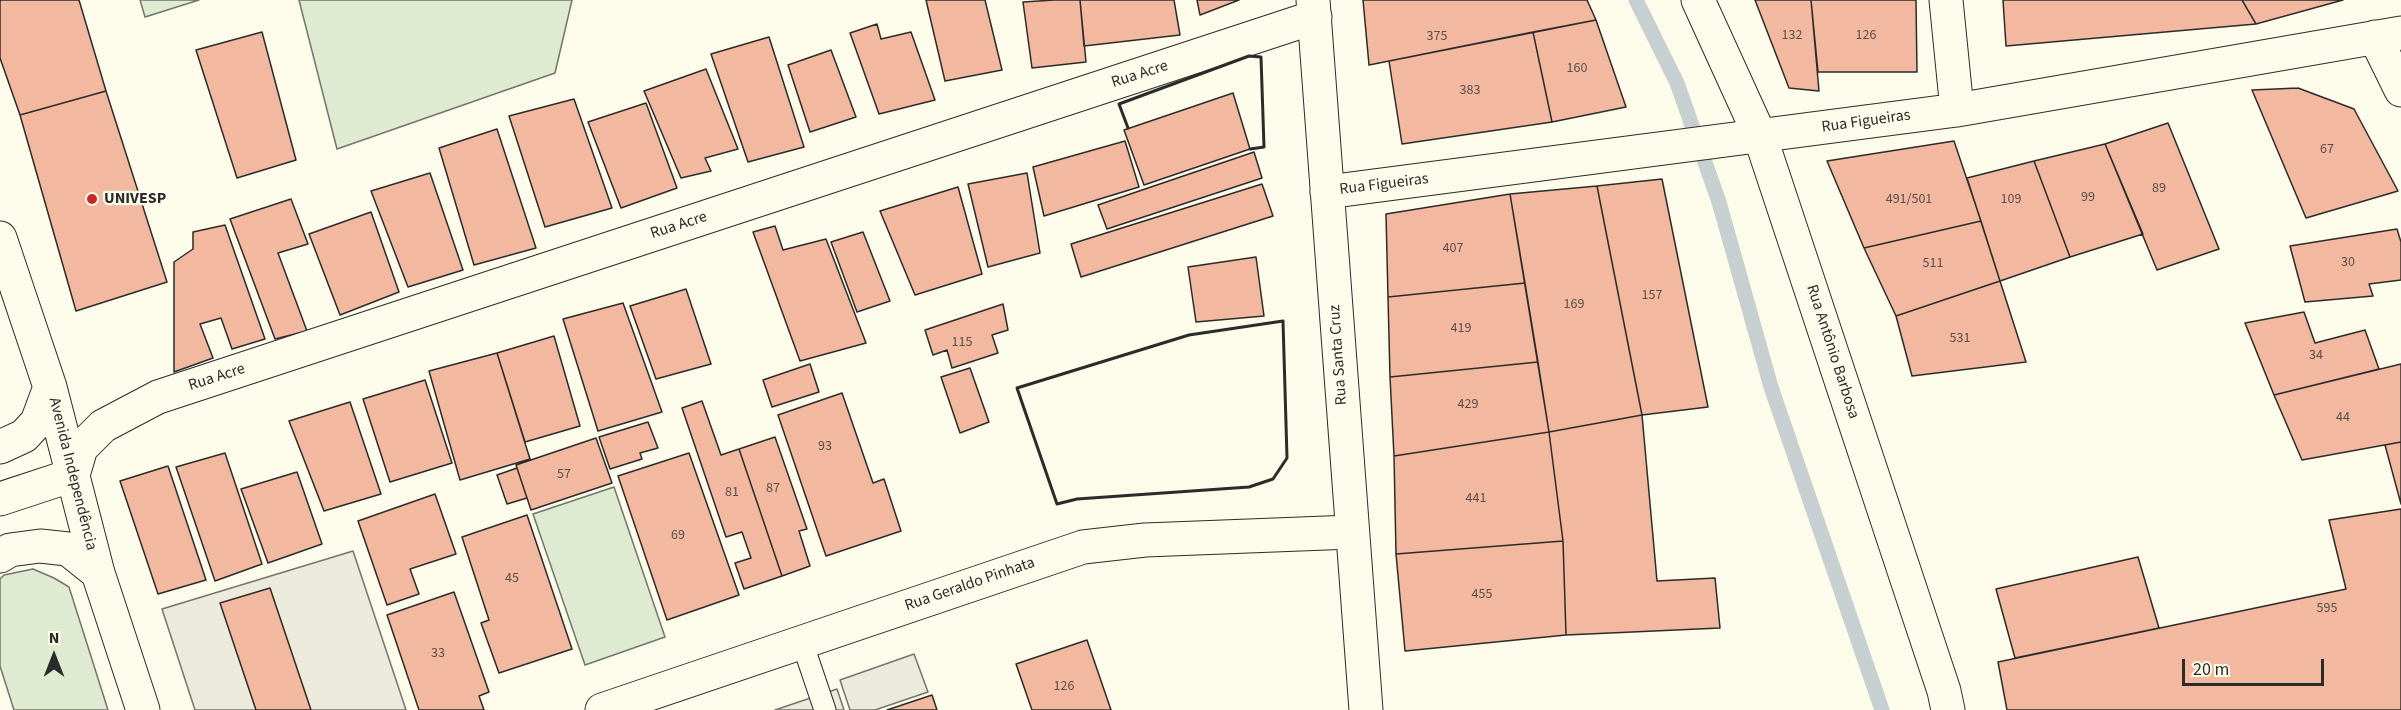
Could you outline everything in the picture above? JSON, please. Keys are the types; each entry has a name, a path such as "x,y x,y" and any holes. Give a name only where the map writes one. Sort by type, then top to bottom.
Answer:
{"street":[{"name":"Rua Antônio Barbosa","path":"1698,0 1760,136 1944,691 1948,710"},
{"path":"1946,0 1958,110"},
{"name":"Rua Santa Cruz","path":"1314,9 1366,710"},
{"name":"Rua Acre","path":"73,476 81,448 103,426 158,397 1314,9"},
{"name":"Rua Figueiras","path":"1328,192 1958,110 2388,35"},
{"path":"2388,35 2401,90"},
{"name":"Avenida Independência","path":"0,238 50,387 98,573 143,710"},
{"path":"0,447 24,436 37,422 50,387"},
{"path":"0,499 73,476"},
{"name":"Rua Geraldo Pinhata","path":"606,709 1083,547 1145,540 1352,532"},
{"path":"0,556 10,550 40,546 68,549 98,573"}],"lane":[{"path":"802,642 825,710"}],"green space":[{"path":"140,0 199,0 145,17"},
{"path":"299,0 572,0 555,73 337,149"},
{"path":"614,487 665,637 585,665 533,514"},
{"path":"33,569 69,587 108,710 14,710 0,666 0,579 4,575"}],"shaded area":[{"path":"353,551 406,710 195,710 162,609"},
{"path":"914,654 928,692 875,710 850,710 840,680"},
{"path":"837,689 844,710 775,710"}],"building":[{"path":"0,0 79,0 106,91 20,115 0,58"},
{"path":"926,0 985,0 1002,70 945,81"},
{"path":"1080,0 1086,62 1032,68 1023,2"},
{"path":"1080,0 1174,0 1180,35 1084,46"},
{"path":"1197,0 1239,0 1200,15"},
{"path":"1363,0 1587,0 1596,20 1369,65"},
{"path":"1755,0 1811,0 1819,91 1789,88"},
{"path":"1811,0 1916,0 1917,72 1818,72"},
{"path":"2003,0 2242,0 2256,24 2006,46"},
{"path":"2242,0 2343,0 2256,24"},
{"path":"1596,20 1626,107 1552,122 1533,32"},
{"path":"877,24 881,39 911,32 935,100 879,114 850,33"},
{"path":"262,32 296,160 237,178 196,50"},
{"path":"1533,32 1552,122 1402,144 1389,61"},
{"path":"769,37 804,147 748,162 711,54"},
{"path":"831,50 856,117 810,132 788,65"},
{"path":"706,69 738,149 705,158 711,171 681,178 644,91"},
{"path":"2298,88 2354,109 2398,191 2306,218 2252,90"},
{"name":"UNIVESP","path":"106,91 167,282 76,311 20,115"},
{"path":"1233,93 1250,149 1144,185 1124,130"},
{"path":"574,99 612,208 545,227 509,116"},
{"path":"646,103 677,188 621,208 588,122"},
{"path":"2168,123 2219,249 2157,270 2105,144"},
{"path":"497,129 536,248 474,265 439,148"},
{"path":"1125,141 1139,187 1044,216 1033,167"},
{"path":"1954,141 1981,221 1864,248 1827,161"},
{"path":"2105,144 2143,234 2070,257 2034,161"},
{"path":"1254,152 1262,178 1107,229 1098,205"},
{"path":"2034,161 2070,257 2000,281 1967,178"},
{"path":"430,173 463,270 408,287 371,191"},
{"path":"1027,173 1040,253 988,267 968,184"},
{"path":"1662,179 1708,407 1642,415 1597,186"},
{"path":"1262,184 1273,216 1081,277 1071,244"},
{"path":"1597,186 1642,415 1549,432 1510,194"},
{"path":"958,187 982,274 915,295 880,211"},
{"path":"1510,194 1525,283 1388,297 1386,214"},
{"path":"291,199 308,244 278,253 307,331 275,339 230,219"},
{"path":"371,212 399,292 340,315 309,234"},
{"path":"1981,221 2000,281 1896,316 1864,248"},
{"path":"225,225 265,339 232,349 221,318 200,324 213,358 174,372 174,262 193,249 193,232"},
{"path":"775,226 783,250 826,239 866,343 800,361 753,232"},
{"path":"2397,229 2401,242 2401,280 2369,284 2373,296 2305,302 2290,246"},
{"path":"863,232 890,301 857,312 831,242"},
{"path":"1256,257 1264,316 1196,322 1188,267"},
{"path":"2000,281 2026,362 1912,376 1896,316"},
{"path":"1525,283 1538,362 1390,377 1388,297"},
{"path":"686,289 711,364 656,379 630,306"},
{"path":"623,303 662,412 598,431 563,319"},
{"path":"1003,304 1008,330 992,335 998,353 952,368 947,350 933,355 925,330"},
{"path":"2304,312 2315,343 2365,330 2379,369 2274,395 2245,323"},
{"path":"554,336 580,426 525,442 497,353"},
{"path":"497,353 530,459 460,480 429,371"},
{"path":"1538,362 1549,432 1394,456 1390,377"},
{"path":"810,364 819,392 772,407 763,380"},
{"path":"2401,364 2401,442 2302,460 2274,395"},
{"path":"970,368 989,422 960,433 941,377"},
{"path":"425,380 452,463 390,482 363,399"},
{"path":"842,393 873,483 884,479 901,531 826,556 778,415"},
{"path":"702,401 721,455 739,449 782,576 744,589 735,563 751,558 742,532 726,537 682,408"},
{"path":"350,402 381,494 324,511 289,421"},
{"path":"1642,415 1657,581 1715,578 1720,628 1566,635 1563,541 1549,432"},
{"path":"648,422 658,448 640,453 642,459 610,469 599,437"},
{"path":"1549,432 1563,541 1396,554 1394,456"},
{"path":"775,437 807,529 799,531 810,566 782,576 739,449"},
{"path":"596,438 612,483 531,510 516,465"},
{"path":"2401,442 2401,504 2385,445"},
{"path":"225,453 262,564 215,581 176,467"},
{"path":"689,453 739,595 667,620 618,476"},
{"path":"168,466 206,580 158,594 120,481"},
{"path":"517,468 527,498 507,504 497,475"},
{"path":"297,472 322,544 268,563 241,489"},
{"path":"435,494 456,554 410,569 419,594 387,605 358,521"},
{"path":"2401,509 2401,710 2007,710 1998,662 2346,589 2329,520"},
{"path":"527,515 572,649 499,673 481,623 489,620 462,537"},
{"path":"1563,541 1566,635 1405,651 1396,554"},
{"path":"2138,557 2159,628 2015,658 1996,589"},
{"path":"270,588 311,710 256,710 220,603"},
{"path":"454,592 489,692 479,696 484,710 419,710 387,615"},
{"path":"1087,640 1111,710 1032,710 1016,664"},
{"path":"932,695 937,710 887,710"}],"waterway":[{"path":"1636,0 1677,83 1719,202 1771,387 1882,710"}],"wall":[{"path":"1128,128 1119,104 1249,56 1261,57 1264,147 1250,149"},
{"path":"1283,321 1287,458 1273,479 1249,487 1077,499 1057,504 1017,388 1189,335 1283,321"}],"place":[{"name":"UNIVESP","path":"92,199"}]}
